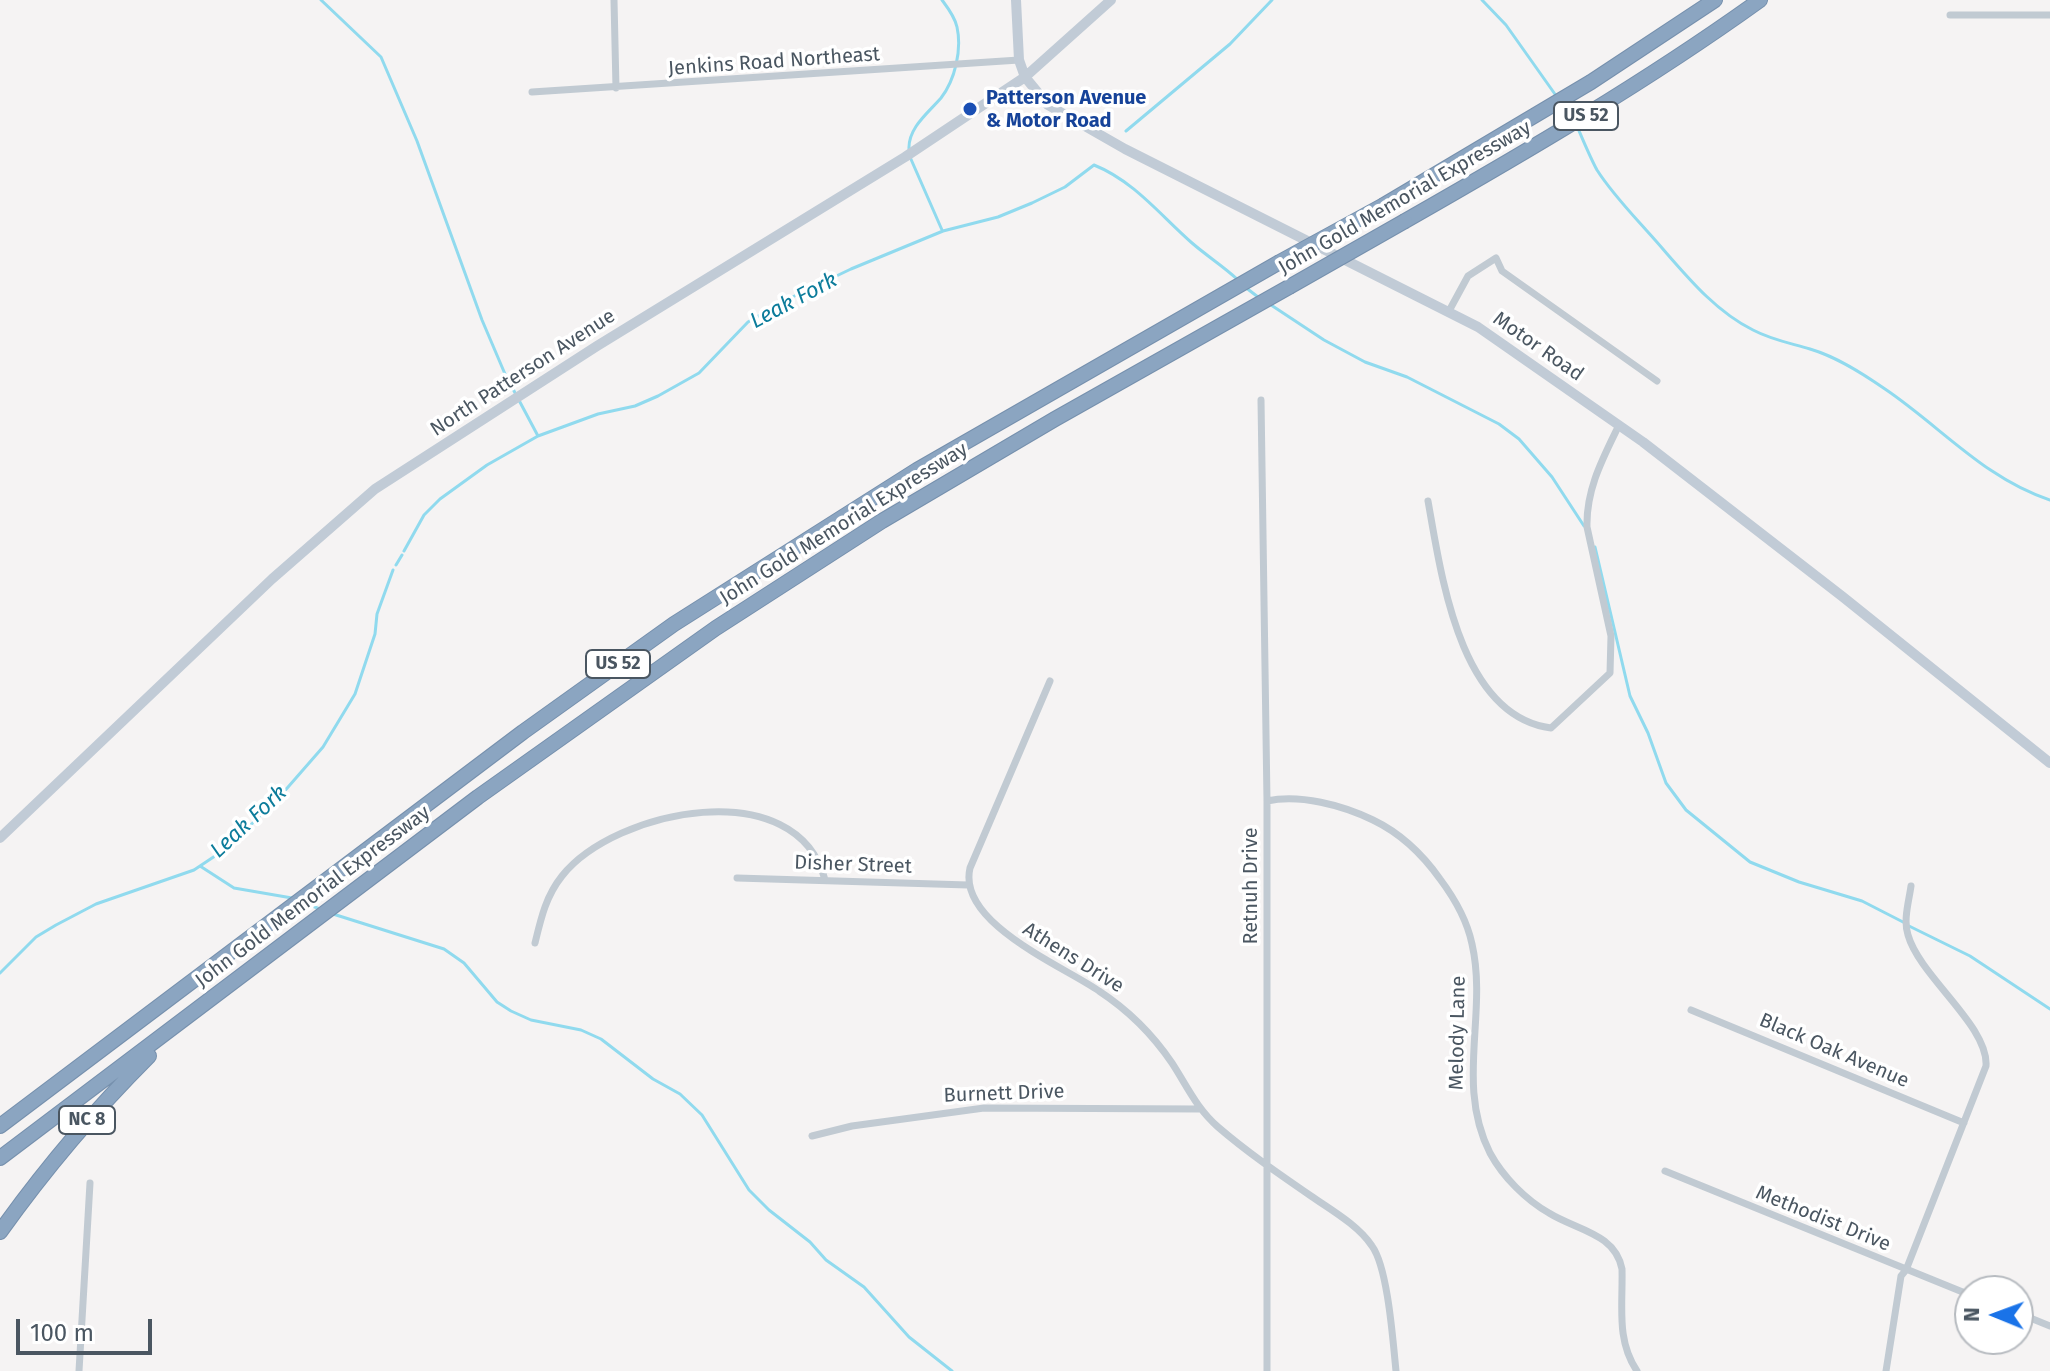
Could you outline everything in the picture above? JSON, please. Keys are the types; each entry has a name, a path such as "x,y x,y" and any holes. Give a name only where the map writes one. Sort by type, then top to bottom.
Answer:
{"highway":[{"name":"John Gold Memorial Expressway","path":"0,1126 512,740 674,624 917,470 1384,205 1591,82 1715,0"},
{"name":"John Gold Memorial Expressway","path":"0,1158 489,789 727,620 895,513 1618,96 1760,0"},
{"name":"NC 8","path":"0,1232 37,1180 99,1106 186,1018"}],"main road":[{"name":"Motor Road","path":"1016,0 1019,60 1025,77 1048,105 1093,133 1478,327 1619,425 1843,597 2050,763"},
{"name":"North Patterson Avenue","path":"0,838 272,579 375,489 586,353 905,157 1025,77 1111,0"}],"street":[{"path":"614,0 616,88"},
{"path":"1950,15 2050,15"},
{"name":"Jenkins Road Northeast","path":"532,92 1019,60"},
{"path":"1449,311 1468,276 1496,258 1502,271 1657,381"},
{"name":"Retnuh Drive","path":"1261,400 1267,801 1267,1371"},
{"path":"1428,501 1441,576 1466,657 1497,699 1516,715 1534,726 1551,728 1610,673 1611,636 1587,527 1587,512 1593,480 1619,425"},
{"path":"968,885 970,868 1050,681"},
{"name":"Melody Lane","path":"1267,801 1277,799 1335,806 1381,824 1415,849 1449,891 1467,925 1472,945 1476,986 1473,1103 1490,1153 1515,1186 1543,1210 1612,1246 1620,1258 1622,1269 1623,1341 1637,1371"},
{"path":"535,943 543,909 563,873 587,852 611,838 670,817 729,811 777,822 803,839 821,863 825,880"},
{"name":"Disher Street","path":"737,878 968,885"},
{"name":"Athens Drive","path":"968,885 984,913 1023,947 1066,969 1128,1012 1159,1045 1199,1109 1266,1165 1365,1237 1375,1251 1384,1287 1396,1371"},
{"path":"1886,1371 1901,1276 1964,1123 1987,1057 1968,1023 1921,961 1907,935 1911,886"},
{"name":"Black Oak Avenue","path":"1691,1010 1964,1123"},
{"name":"Burnett Drive","path":"812,1136 852,1126 984,1108 1199,1109"},
{"name":"Methodist Drive","path":"1665,1171 1954,1289"},
{"path":"79,1371 90,1183"}],"waterway":[{"path":"321,0 381,57 417,141 482,320 505,374 538,436"},
{"path":"909,149 915,128 946,91 956,64 959,45 957,27 942,0"},
{"name":"Leak Fork","path":"1126,131 1230,44 1272,0"},
{"path":"1482,0 1506,25 1557,97"},
{"path":"1561,103 1571,116"},
{"path":"1577,126 1597,170 1614,194 1722,310 1760,333 1820,352 1849,366 1905,404 1984,465 2027,491 2050,500"},
{"path":"910,157 942,230"},
{"name":"Leak Fork","path":"404,551 424,515 440,499 487,465 538,436 658,396 699,373 748,322 784,301 943,231 998,217 1032,203 1065,187 1094,165 1122,180 1237,279"},
{"path":"1245,287 1258,297"},
{"path":"1268,303 1324,340 1365,362 1407,377 1499,424 1519,439 1552,477 1584,526"},
{"path":"1595,547 1630,696 1648,733 1666,783 1686,810 1750,862 1799,882 1862,901 1903,922"},
{"name":"Leak Fork","path":"396,565 402,555"},
{"name":"Leak Fork","path":"0,973 36,937 56,925 96,904 194,870 224,850 275,802 323,747 355,694 375,634 377,614 393,570"},
{"path":"200,866 234,888 292,898"},
{"path":"303,902 322,910"},
{"path":"333,914 444,949 464,963 497,1002 511,1011 531,1020 581,1030 601,1039 653,1079 680,1094 702,1115 749,1190 810,1242 826,1260 864,1287 909,1337 952,1371"},
{"path":"1909,926 1970,956 2050,1009"}],"place":[{"name":"Patterson Avenue & Motor Road","path":"970,109"}]}
